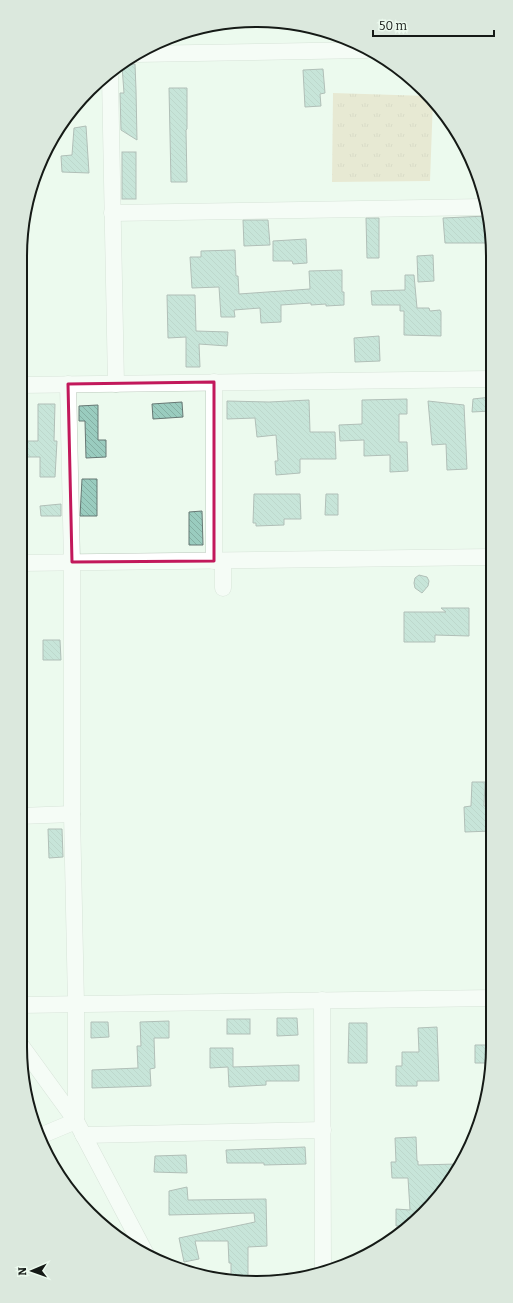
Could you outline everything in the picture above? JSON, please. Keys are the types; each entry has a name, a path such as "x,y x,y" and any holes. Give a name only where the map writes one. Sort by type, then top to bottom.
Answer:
{"street":[{"path":"150,54 356,50"},
{"path":"110,80 116,384"},
{"path":"112,213 481,207"},
{"path":"27,385 486,379"},
{"path":"214,382 218,561 223,588"},
{"path":"68,384 72,562 72,814 80,1128"},
{"path":"27,563 486,557"},
{"path":"27,816 72,814"},
{"path":"27,1006 486,998"},
{"path":"322,1000 323,1266"},
{"path":"27,1054 80,1128 141,1244"},
{"path":"45,1135 80,1128 322,1130"}],"highlighted area":[{"path":"214,382 214,561 72,562 68,384"}],"green space":[{"path":"333,93 421,96 433,109 430,181 332,182"}],"building":[{"path":"135,64 137,140 121,130 120,93 124,93 122,70"},
{"path":"323,69 325,93 320,94 321,106 305,107 303,70"},
{"path":"169,88 187,88 187,182 171,182"},
{"path":"86,126 89,173 62,172 61,156 72,155 74,128"},
{"path":"122,152 136,152 136,199 122,199"},
{"path":"483,216 486,243 445,243 443,218"},
{"path":"366,218 379,218 379,258 367,258"},
{"path":"243,220 268,220 270,245 244,246"},
{"path":"306,239 307,263 293,264 292,261 273,261 273,241"},
{"path":"235,250 236,276 238,276 239,294 310,289 309,271 342,270 342,292 344,292 344,305 326,306 326,304 311,305 311,303 281,305 281,322 261,323 260,308 234,310 235,317 221,317 219,287 192,288 190,257 201,257 201,251"},
{"path":"433,255 434,281 418,282 417,256"},
{"path":"405,275 414,275 417,308 429,308 430,311 440,310 441,336 404,335 404,311 400,311 400,305 372,305 371,291 405,290"},
{"path":"167,295 195,295 196,331 228,332 227,346 199,344 200,367 186,367 186,337 168,338"},
{"path":"379,336 380,361 355,362 354,338"},
{"path":"486,398 486,411 472,412 473,399"},
{"path":"407,399 407,414 399,414 399,442 407,442 408,471 390,472 390,455 364,456 364,440 340,441 339,425 362,424 362,400"},
{"path":"309,400 310,432 335,432 336,459 300,459 300,473 276,475 275,461 278,461 276,435 257,437 255,418 227,419 227,401 269,402"},
{"path":"428,401 464,405 467,469 447,470 446,444 432,445"},
{"path":"182,402 183,417 153,419 152,404"},
{"path":"38,404 55,404 54,441 57,441 55,477 40,477 40,457 27,457 27,441 38,441"},
{"path":"98,405 98,440 106,440 106,457 86,458 85,421 79,421 79,406"},
{"path":"82,479 97,479 97,516 80,516"},
{"path":"254,494 300,494 301,519 284,519 284,525 256,526 256,523 253,523"},
{"path":"326,494 338,494 338,515 325,515"},
{"path":"61,504 61,516 41,516 40,506"},
{"path":"202,511 203,545 189,545 189,512"},
{"path":"419,575 427,577 429,581 428,586 422,593 415,588 414,583 415,578"},
{"path":"441,608 469,608 469,636 435,635 435,642 404,642 404,612 446,612"},
{"path":"43,640 60,640 61,660 43,660"},
{"path":"472,782 485,782 484,806 486,806 486,831 465,832 464,807 471,806"},
{"path":"48,829 62,829 63,857 49,858"},
{"path":"277,1018 297,1018 298,1035 277,1036"},
{"path":"227,1019 250,1019 250,1034 227,1034"},
{"path":"169,1021 169,1038 154,1038 155,1068 150,1069 151,1086 92,1088 92,1070 138,1068 137,1046 141,1046 140,1022"},
{"path":"91,1022 108,1022 109,1037 91,1038"},
{"path":"349,1023 367,1023 367,1063 348,1063"},
{"path":"437,1027 439,1081 417,1081 417,1086 396,1086 396,1066 402,1066 402,1052 419,1052 418,1028"},
{"path":"475,1045 486,1045 486,1063 475,1063"},
{"path":"210,1048 233,1048 233,1067 299,1065 299,1081 266,1081 266,1085 229,1087 228,1067 210,1068"},
{"path":"416,1137 418,1165 453,1164 429,1198 400,1226 396,1226 396,1209 410,1210 408,1178 392,1178 391,1162 396,1162 395,1138"},
{"path":"305,1147 306,1164 264,1165 264,1163 227,1163 226,1150"},
{"path":"186,1155 187,1173 154,1172 155,1156"},
{"path":"187,1187 188,1200 266,1199 267,1246 248,1247 248,1276 231,1275 228,1241 195,1241 199,1259 184,1262 179,1238 255,1222 254,1213 169,1215 169,1191"}]}
